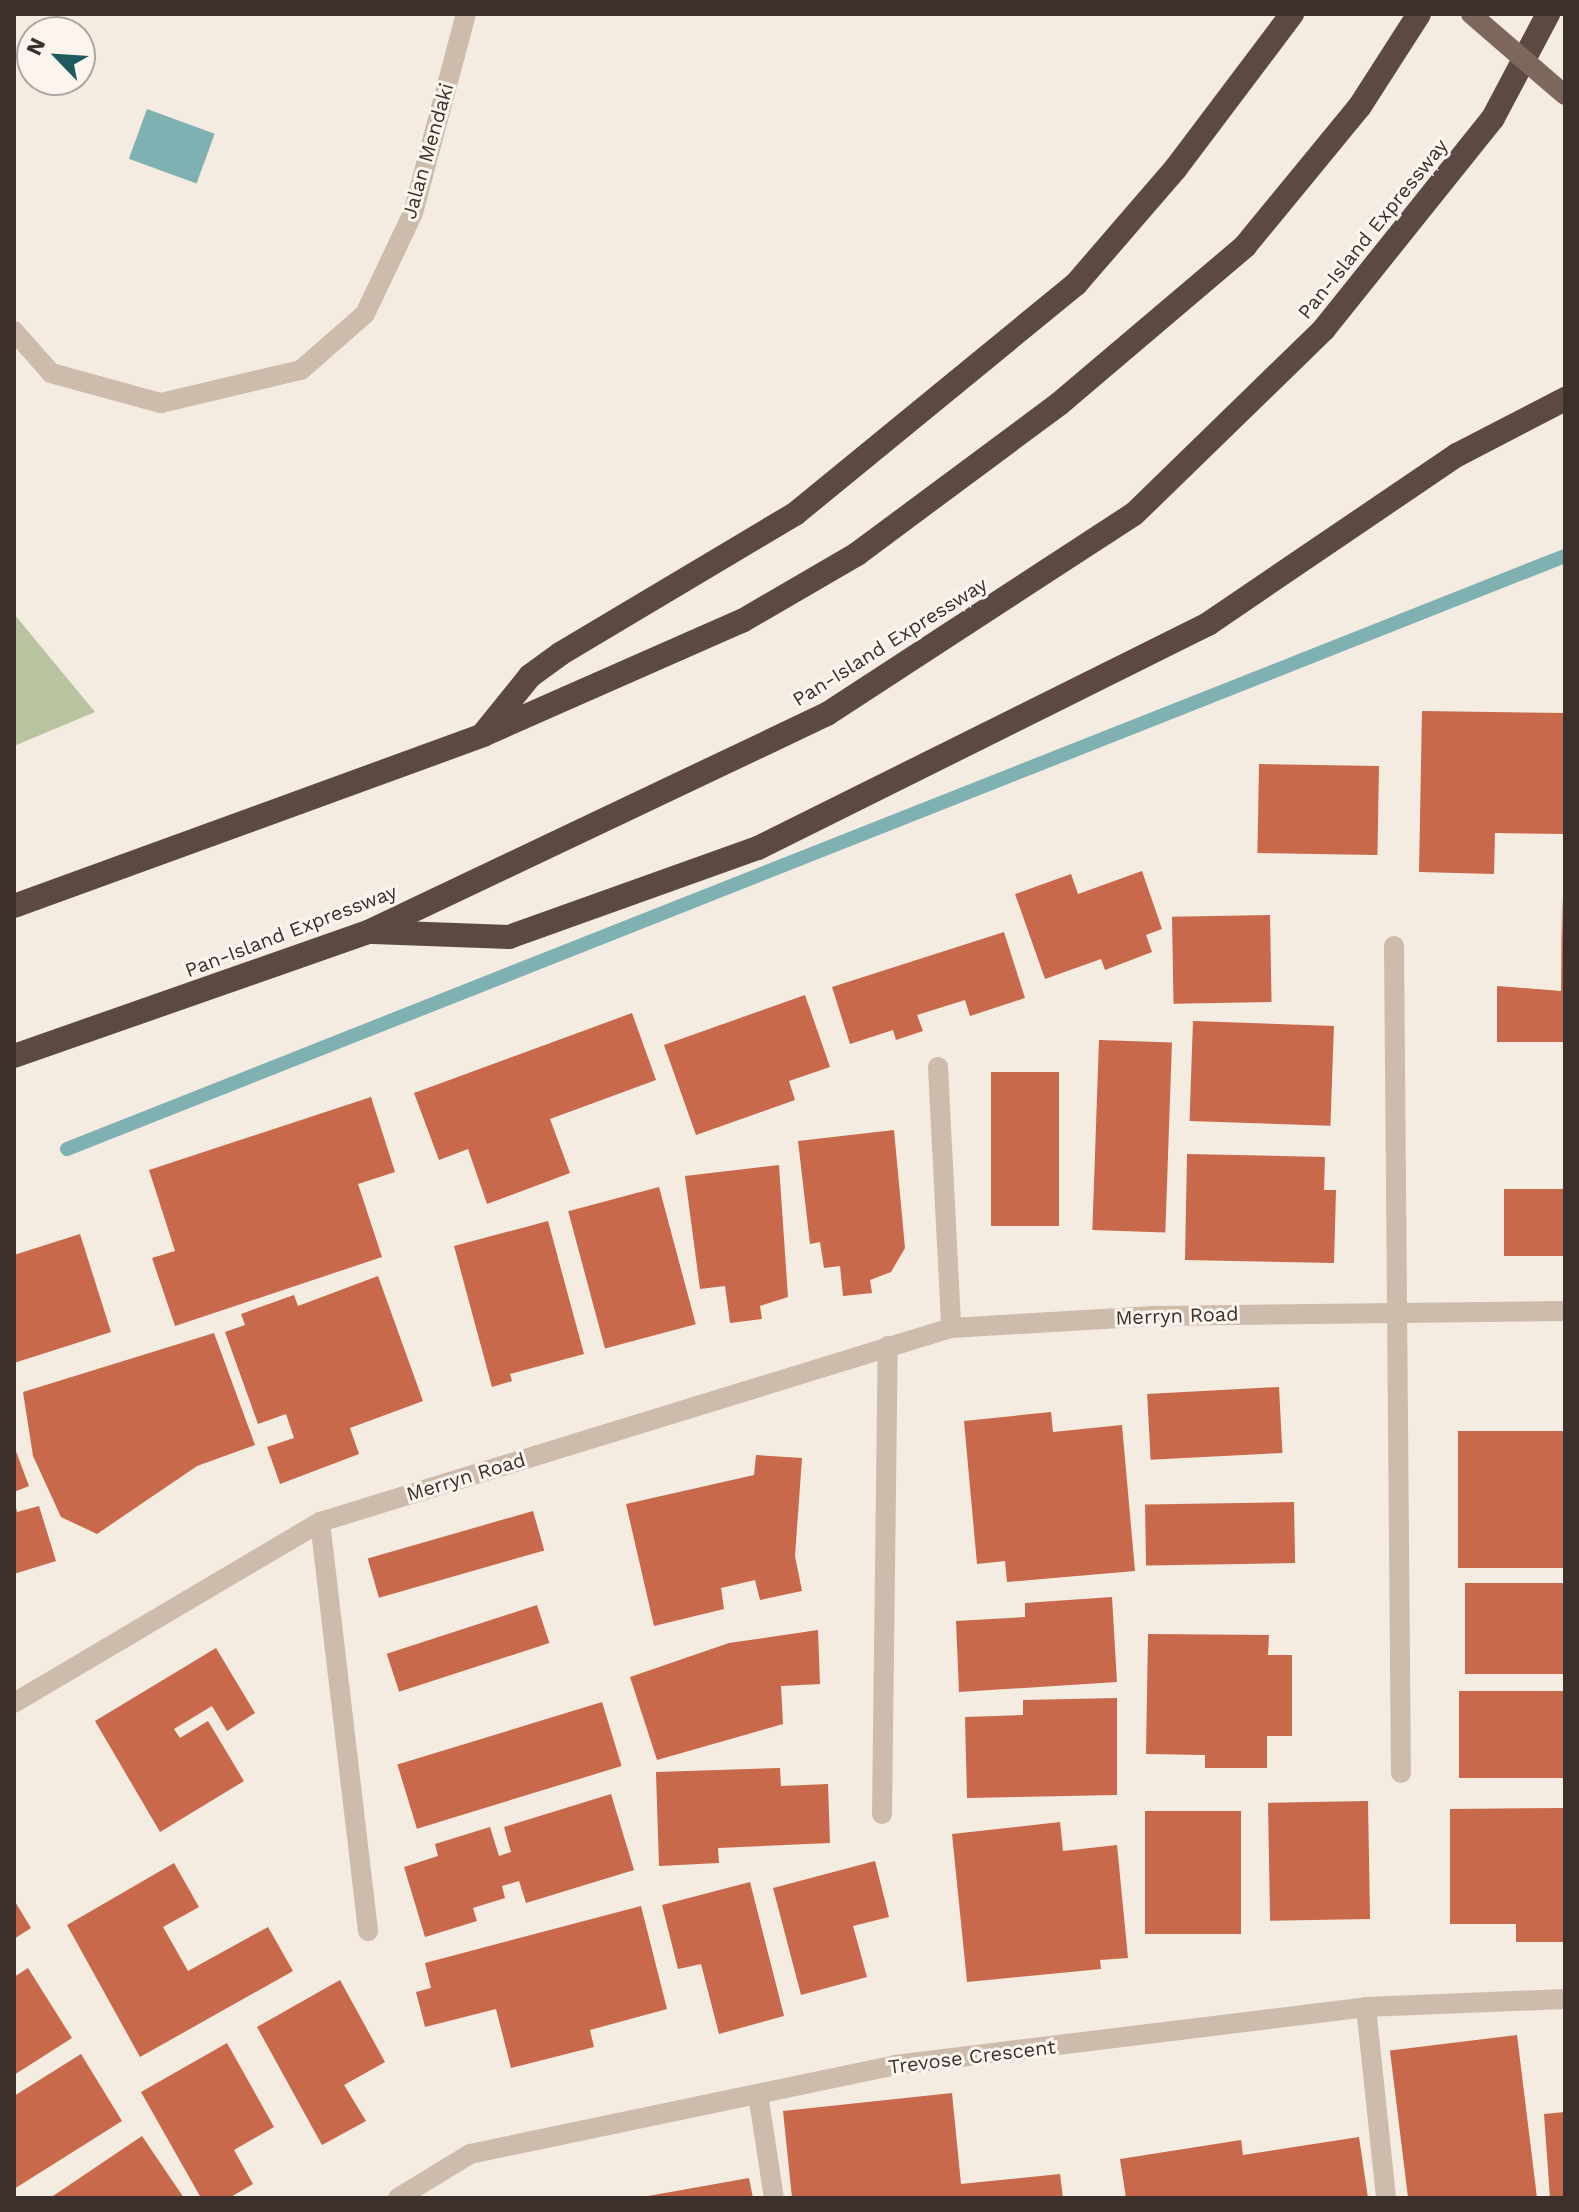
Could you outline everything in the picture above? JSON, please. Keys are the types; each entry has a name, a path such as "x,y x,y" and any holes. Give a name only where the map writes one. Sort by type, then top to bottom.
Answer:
{"highway":[{"path":"483,735 530,676 560,654 795,514 1076,284 1176,168 1292,14"},
{"path":"14,906 483,735 742,621 857,554 1059,404 1245,246 1360,106 1419,14"},
{"name":"Pan-Island Expressway","path":"14,1056 370,931 827,714 1134,514 1324,329 1493,118 1548,14"},
{"path":"370,931 509,937 758,848 1208,624 1457,455 1565,399"}],"main road":[{"path":"1471,14 1565,95"}],"street":[{"name":"Jalan Mendaki","path":"14,331 51,373 161,403 301,370 365,314 413,213 466,14"},
{"path":"1394,946 1402,1311 1401,1773"},
{"path":"938,1067 951,1328"},
{"name":"Merryn Road","path":"14,1703 320,1522 951,1328 1402,1311 1565,1311"},
{"path":"882,1814 888,1346"},
{"path":"320,1522 368,1931"},
{"name":"Trevose Crescent","path":"398,2198 470,2154 895,2065 1366,2007 1565,1999"},
{"path":"1366,2007 1386,2198"},
{"path":"758,2094 774,2198"}],"green space":[{"path":"14,614 95,712 14,746"}],"water":[{"path":"147,109 215,134 197,183 129,159"}],"building":[{"path":"1422,711 1565,713 1565,834 1495,833 1494,874 1419,872"},
{"path":"1259,764 1379,766 1377,855 1257,853"},
{"path":"1142,871 1162,929 1146,935 1152,952 1105,970 1101,959 1045,979 1015,894 1071,874 1078,894"},
{"path":"1562,894 1565,1042 1497,1042 1497,986 1561,991"},
{"path":"1270,915 1272,1002 1174,1004 1172,917"},
{"path":"1004,932 1025,998 970,1016 965,1000 917,1015 923,1031 896,1040 893,1030 850,1044 832,987"},
{"path":"805,995 830,1067 789,1081 795,1100 696,1135 664,1045"},
{"path":"632,1013 656,1080 550,1119 570,1173 487,1204 468,1149 439,1160 414,1093"},
{"path":"1193,1021 1334,1026 1330,1126 1190,1121"},
{"path":"1099,1040 1172,1043 1165,1232 1092,1230"},
{"path":"991,1072 1059,1072 1059,1226 991,1226"},
{"path":"371,1097 395,1172 358,1184 382,1257 175,1326 152,1258 175,1251 149,1170"},
{"path":"894,1130 905,1248 891,1272 870,1280 872,1293 843,1296 840,1266 824,1268 820,1242 810,1244 798,1141"},
{"path":"1187,1154 1325,1157 1324,1190 1336,1190 1334,1263 1185,1260"},
{"path":"779,1165 788,1297 760,1306 762,1319 730,1323 725,1286 700,1289 685,1176"},
{"path":"659,1187 696,1324 605,1348 568,1211"},
{"path":"1504,1189 1565,1189 1565,1256 1504,1256"},
{"path":"548,1221 584,1354 510,1374 512,1381 492,1387 454,1246"},
{"path":"80,1234 111,1332 14,1363 14,1255"},
{"path":"378,1276 423,1401 350,1428 359,1454 280,1484 267,1447 294,1438 286,1414 258,1424 225,1332 245,1325 241,1314 294,1295 298,1306"},
{"path":"214,1333 255,1445 197,1466 97,1534 61,1517 33,1456 23,1392"},
{"path":"1279,1387 1282,1453 1151,1460 1147,1394"},
{"path":"1051,1412 1053,1432 1122,1425 1135,1571 1007,1582 1005,1561 977,1564 964,1421"},
{"path":"1458,1431 1565,1431 1565,1568 1458,1568"},
{"path":"14,1446 29,1486 14,1492"},
{"path":"756,1455 802,1458 795,1556 802,1591 760,1600 755,1580 721,1588 724,1609 654,1626 626,1504 754,1475"},
{"path":"1294,1502 1295,1563 1146,1566 1145,1505"},
{"path":"15,1503 17,1512 39,1506 56,1561 14,1574"},
{"path":"533,1511 544,1550 379,1598 368,1558"},
{"path":"1465,1583 1565,1583 1565,1674 1465,1674"},
{"path":"1112,1597 1117,1682 959,1692 956,1621 1025,1617 1025,1603"},
{"path":"537,1605 549,1643 399,1692 387,1654"},
{"path":"818,1630 820,1684 781,1686 783,1724 657,1760 630,1677 729,1643"},
{"path":"1148,1634 1269,1635 1268,1655 1292,1655 1292,1736 1267,1736 1267,1768 1205,1768 1205,1755 1146,1754"},
{"path":"216,1648 255,1713 227,1731 212,1706 174,1729 180,1738 208,1721 244,1781 160,1832 95,1721"},
{"path":"1459,1691 1565,1691 1565,1778 1459,1778"},
{"path":"1117,1698 1117,1795 967,1798 965,1717 1023,1715 1023,1700"},
{"path":"602,1702 622,1766 417,1829 397,1765"},
{"path":"780,1768 781,1786 828,1784 830,1843 718,1848 719,1863 659,1866 656,1772"},
{"path":"611,1794 634,1870 526,1903 519,1881 502,1886 505,1898 473,1908 477,1921 425,1937 404,1867 438,1856 435,1844 490,1827 499,1856 511,1852 504,1827"},
{"path":"1368,1801 1370,1919 1270,1921 1268,1803"},
{"path":"1565,1808 1565,1942 1516,1942 1516,1924 1450,1924 1450,1809"},
{"path":"1145,1811 1241,1811 1241,1934 1145,1934"},
{"path":"1060,1822 1063,1851 1117,1845 1128,1958 1100,1960 1101,1969 967,1982 952,1834"},
{"path":"875,1861 889,1917 853,1926 867,1977 801,1995 773,1888"},
{"path":"174,1863 199,1907 163,1927 188,1971 268,1927 293,1971 140,2057 67,1925"},
{"path":"750,1882 784,2016 719,2034 701,1964 678,1969 662,1905"},
{"path":"14,1900 31,1928 14,1939"},
{"path":"641,1906 667,2009 590,2030 594,2047 511,2068 496,2009 425,2027 416,1992 431,1988 425,1963"},
{"path":"28,1968 72,2038 14,2075 14,1977"},
{"path":"340,1980 385,2062 344,2085 366,2121 322,2145 257,2027"},
{"path":"1517,2035 1537,2198 1408,2198 1390,2051"},
{"path":"227,2043 274,2127 234,2150 253,2184 229,2198 201,2198 141,2092"},
{"path":"81,2054 122,2121 14,2189 14,2096"},
{"path":"952,2093 961,2184 1060,2174 1063,2198 792,2198 783,2111"},
{"path":"1565,2112 1565,2198 1550,2198 1544,2114"},
{"path":"142,2136 184,2198 50,2198"},
{"path":"1359,2137 1368,2198 1126,2198 1120,2159 1241,2140 1243,2155"},
{"path":"749,2178 753,2198 648,2196"}],"waterway":[{"path":"67,1149 1565,556"}]}
